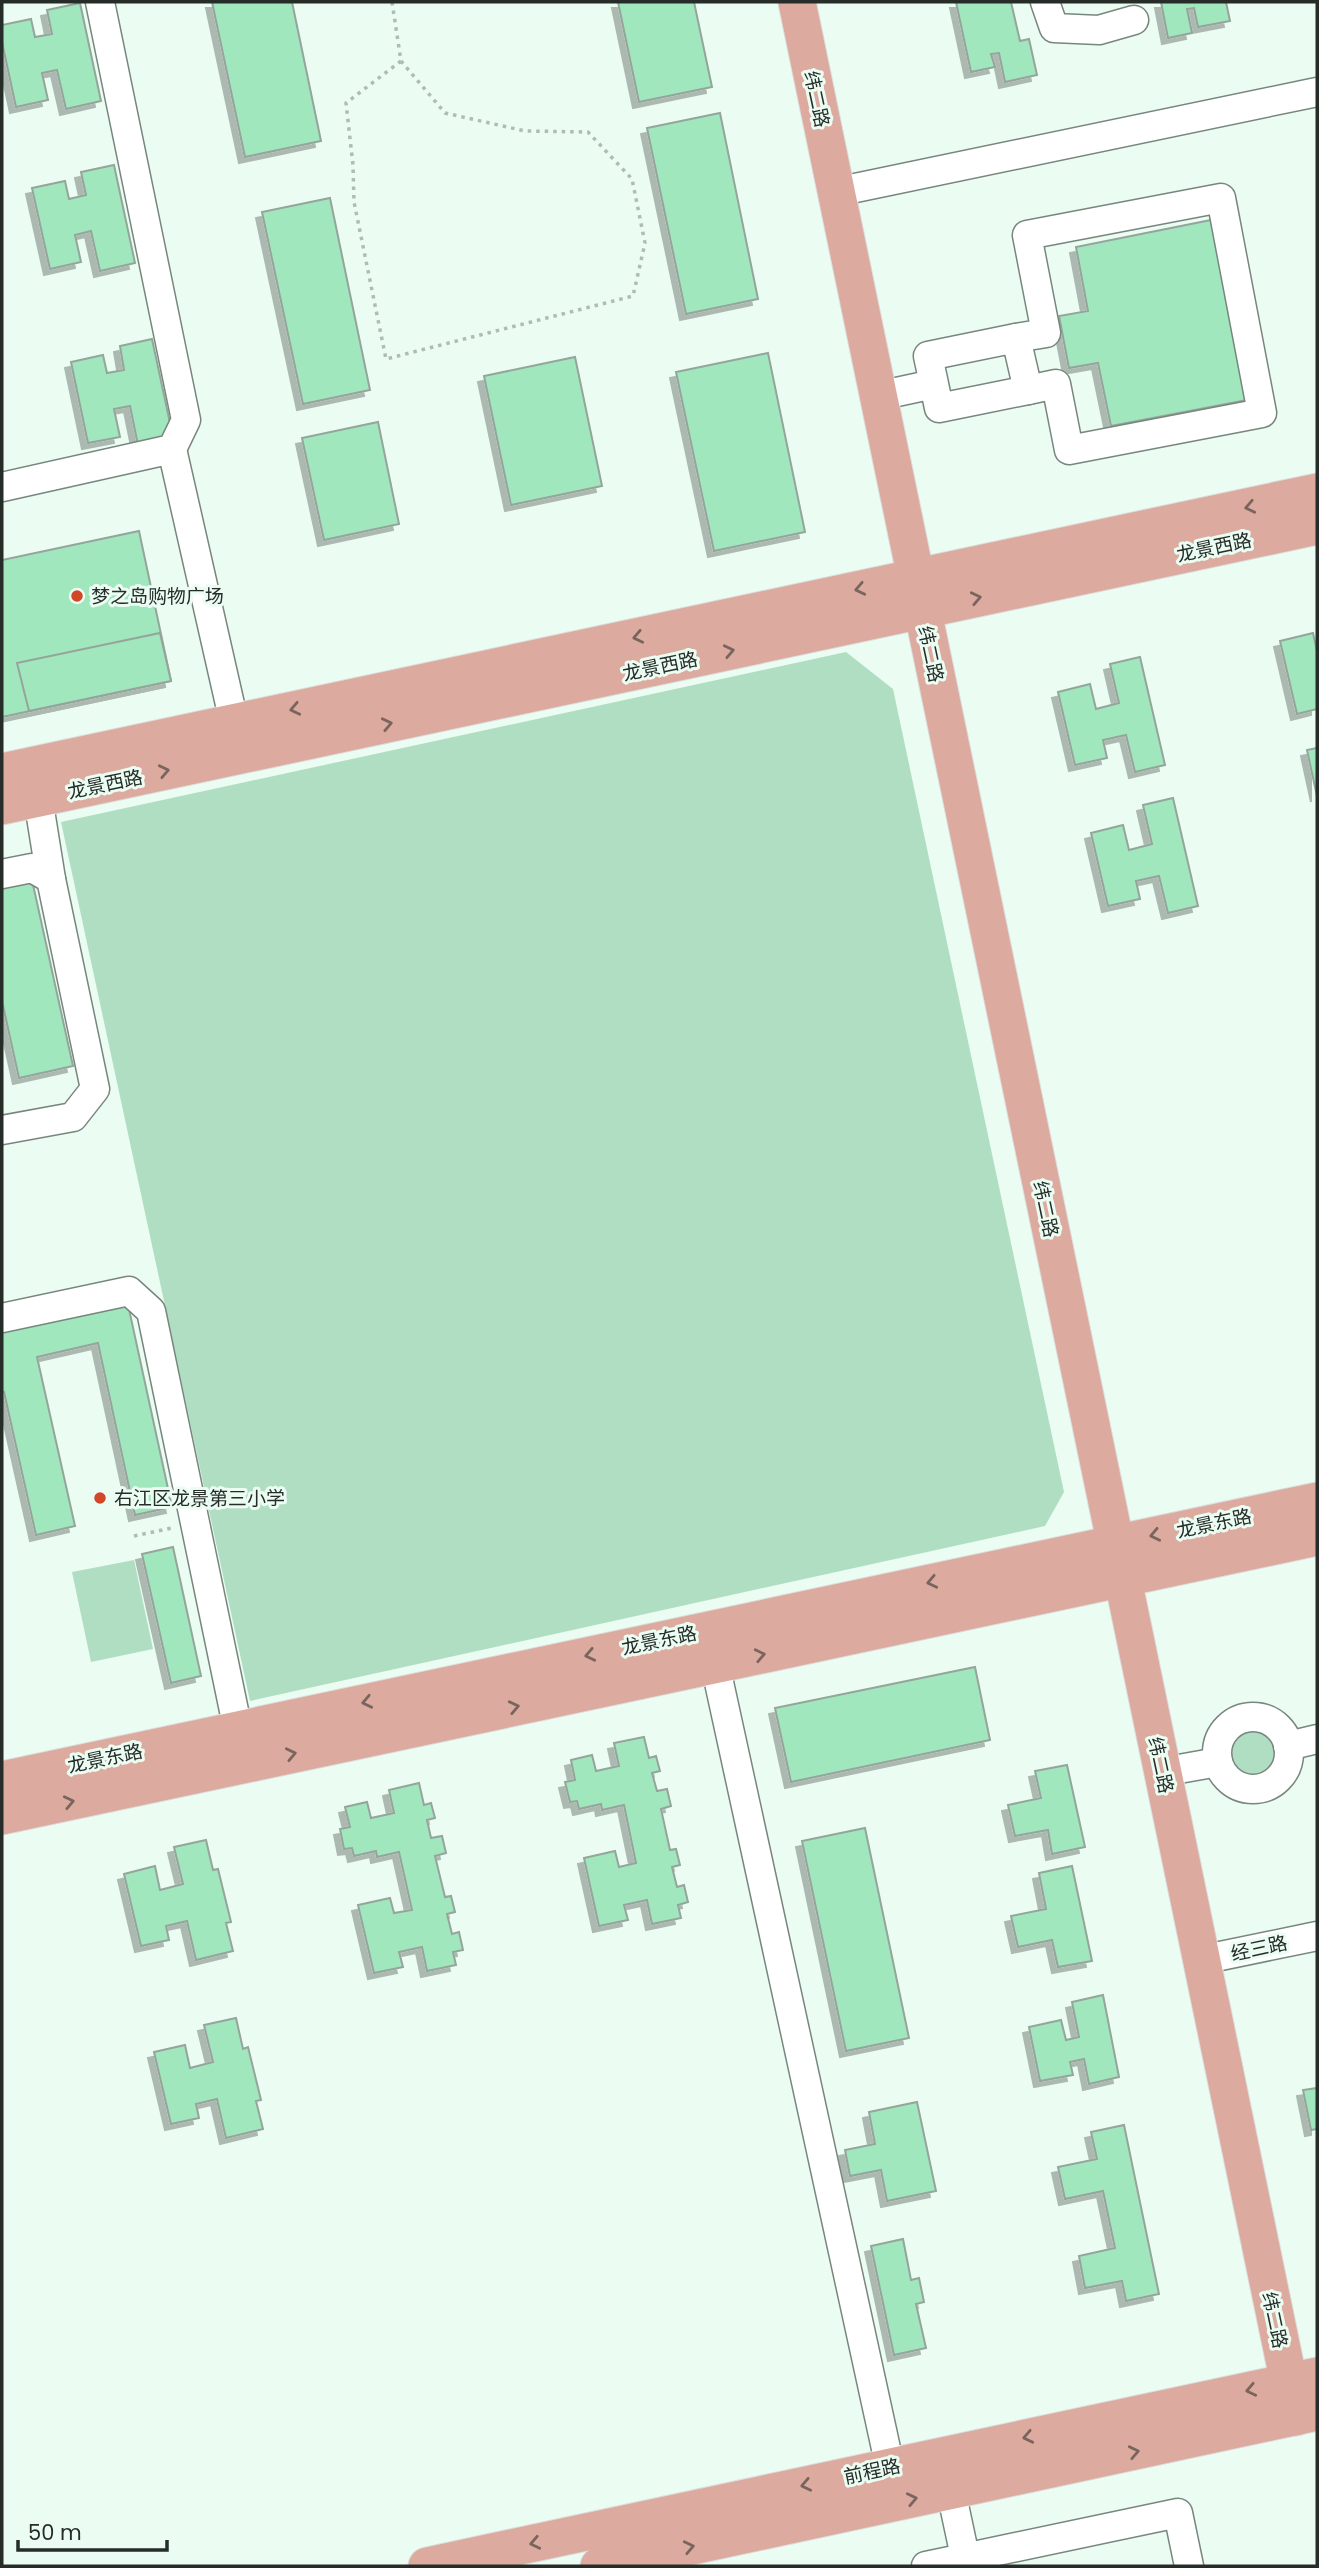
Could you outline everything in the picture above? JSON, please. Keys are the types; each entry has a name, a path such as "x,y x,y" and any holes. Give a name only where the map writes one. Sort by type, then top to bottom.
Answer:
{"main road":[{"name":"纬二路","path":"796,2 1201,1960 1303,2379 1306,2415"},
{"name":"龙景西路","path":"2,806 919,594 1317,492"},
{"name":"龙景西路","path":"2,772 234,722 919,594 1317,526"},
{"name":"龙景东路","path":"2,1816 715,1664 1119,1561 1317,1501"},
{"name":"龙景东路","path":"2,1780 239,1730 1119,1561 1317,1537"},
{"name":"前程路","path":"427,2566 589,2549 890,2467 1303,2379"},
{"name":"前程路","path":"598,2566 1306,2415"}],"street":[{"path":"100,2 186,420 172,449 234,722"},
{"path":"1045,2 1054,28 1098,30 1134,20"},
{"path":"836,192 1317,92"},
{"path":"1221,198 1262,413 1069,450 1056,384 939,408 928,356 1016,338 1046,333 1027,235 1221,198"},
{"path":"1016,338 1028,390"},
{"path":"878,396 934,384"},
{"path":"2,487 172,449"},
{"path":"2,1130 73,1117 95,1089 51,879 38,798"},
{"path":"2,874 32,868 51,879"},
{"path":"2,1318 130,1291 151,1311 239,1730"},
{"path":"715,1664 890,2467"},
{"path":"1250,1717 1269,1721 1276,1726 1283,1733 1288,1746 1288,1762 1284,1772 1268,1787 1258,1790 1237,1786 1222,1772 1218,1762 1217,1751 1224,1731 1232,1723 1250,1717"},
{"path":"1288,1746 1317,1739"},
{"path":"1162,1772 1218,1762"},
{"name":"经三路","path":"1201,1960 1317,1936"},
{"path":"951,2491 966,2562"},
{"path":"926,2566 966,2562 1178,2513 1189,2566"}],"path":[{"path":"392,2 401,61 445,113 525,131 588,132 632,179 645,243 633,296 386,359 354,202 346,103 401,61"},
{"path":"134,1536 195,1524"}],"green space":[{"path":"846,652 893,689 1064,1492 1045,1526 250,1701 61,822"},
{"path":"134,1560 153,1649 91,1662 72,1572"},
{"path":"1253,1727 1270,1734 1277,1751 1270,1768 1253,1775 1236,1768 1229,1751 1236,1734"}],"building":[{"path":"212,2 292,2 321,141 245,157"},
{"path":"618,2 694,2 712,87 639,102"},
{"path":"956,2 1011,2 1020,41 1029,39 1037,75 1005,82 999,53 991,54 995,67 971,72"},
{"path":"1161,2 1226,2 1230,21 1198,27 1194,8 1187,9 1192,33 1168,38"},
{"path":"80,3 101,101 66,109 57,70 42,73 48,100 16,107 2,42 2,25 31,19 35,37 52,34 47,10"},
{"path":"720,113 758,299 686,314 647,128"},
{"path":"114,165 135,263 100,271 91,231 75,235 81,262 50,269 32,188 65,181 69,199 86,195 81,172"},
{"path":"330,198 370,390 303,404 262,212"},
{"path":"1211,220 1247,400 1111,426 1098,363 1069,368 1059,316 1088,311 1076,247"},
{"path":"152,339 173,437 138,445 130,406 114,409 120,437 88,443 71,362 103,355 107,373 124,370 120,346"},
{"path":"768,353 805,532 714,551 676,372"},
{"path":"575,357 602,486 511,505 484,376"},
{"path":"378,422 399,524 324,540 302,438"},
{"name":"梦之岛购物广场","path":"139,531 171,681 2,717 2,560"},
{"path":"160,633 171,681 29,711 17,663"},
{"path":"1313,633 1317,651 1317,709 1297,714 1280,641"},
{"path":"1140,657 1165,765 1135,772 1126,735 1103,740 1107,758 1075,765 1058,692 1090,684 1096,709 1119,703 1110,664"},
{"path":"1317,748 1317,796 1307,750"},
{"path":"1173,798 1198,906 1168,913 1159,876 1136,881 1140,899 1108,906 1091,833 1123,825 1129,850 1152,844 1143,805"},
{"path":"32,880 73,1066 19,1078 2,1001 2,887"},
{"path":"127,1300 172,1507 135,1515 98,1343 37,1357 75,1526 36,1535 4,1392 2,1393 2,1328"},
{"path":"173,1547 201,1676 171,1683 142,1554"},
{"path":"975,1667 990,1740 791,1782 775,1708"},
{"path":"644,1737 649,1758 656,1756 660,1771 652,1773 657,1791 667,1789 671,1806 661,1809 670,1850 676,1849 680,1865 672,1867 677,1887 684,1885 688,1902 678,1905 681,1918 652,1924 647,1900 624,1905 628,1920 599,1926 584,1858 615,1851 619,1867 636,1863 624,1805 602,1810 601,1804 579,1809 577,1801 570,1802 565,1782 575,1780 571,1760 592,1755 596,1771 619,1766 614,1743"},
{"path":"1067,1765 1085,1847 1052,1854 1048,1830 1015,1836 1008,1805 1041,1798 1035,1771"},
{"path":"419,1783 424,1805 431,1803 435,1818 427,1820 431,1838 442,1836 446,1853 435,1856 445,1897 451,1896 455,1912 447,1914 452,1934 459,1932 463,1950 453,1952 456,1965 427,1971 422,1947 399,1952 403,1967 374,1973 358,1905 390,1898 394,1913 412,1910 399,1852 377,1857 376,1851 354,1856 352,1848 344,1849 340,1829 350,1827 345,1807 367,1802 371,1818 394,1813 389,1790"},
{"path":"865,1828 909,2038 846,2051 802,1841"},
{"path":"206,1840 213,1870 218,1869 231,1922 226,1923 233,1951 196,1960 187,1921 166,1926 169,1940 141,1946 124,1874 155,1866 160,1890 183,1884 174,1847"},
{"path":"1072,1866 1092,1961 1058,1967 1052,1940 1018,1947 1011,1916 1046,1909 1039,1873"},
{"path":"1103,1995 1119,2077 1089,2084 1084,2059 1070,2062 1073,2075 1040,2081 1029,2027 1061,2020 1066,2040 1079,2037 1072,2002"},
{"path":"236,2018 243,2049 248,2047 261,2100 256,2101 263,2129 226,2138 217,2099 196,2104 199,2118 171,2124 154,2052 185,2045 190,2068 213,2062 204,2025"},
{"path":"1317,2088 1317,2129 1311,2130 1303,2090"},
{"path":"917,2102 936,2191 887,2201 881,2170 850,2176 845,2150 875,2144 869,2112"},
{"path":"1124,2125 1159,2294 1126,2301 1122,2281 1085,2288 1079,2256 1115,2248 1103,2191 1065,2199 1058,2167 1097,2159 1091,2132"},
{"path":"903,2239 911,2280 919,2278 924,2302 916,2304 926,2348 894,2355 871,2246"}],"place":[{"name":"梦之岛购物广场","path":"77,596"},
{"name":"右江区龙景第三小学","path":"100,1498"}]}
